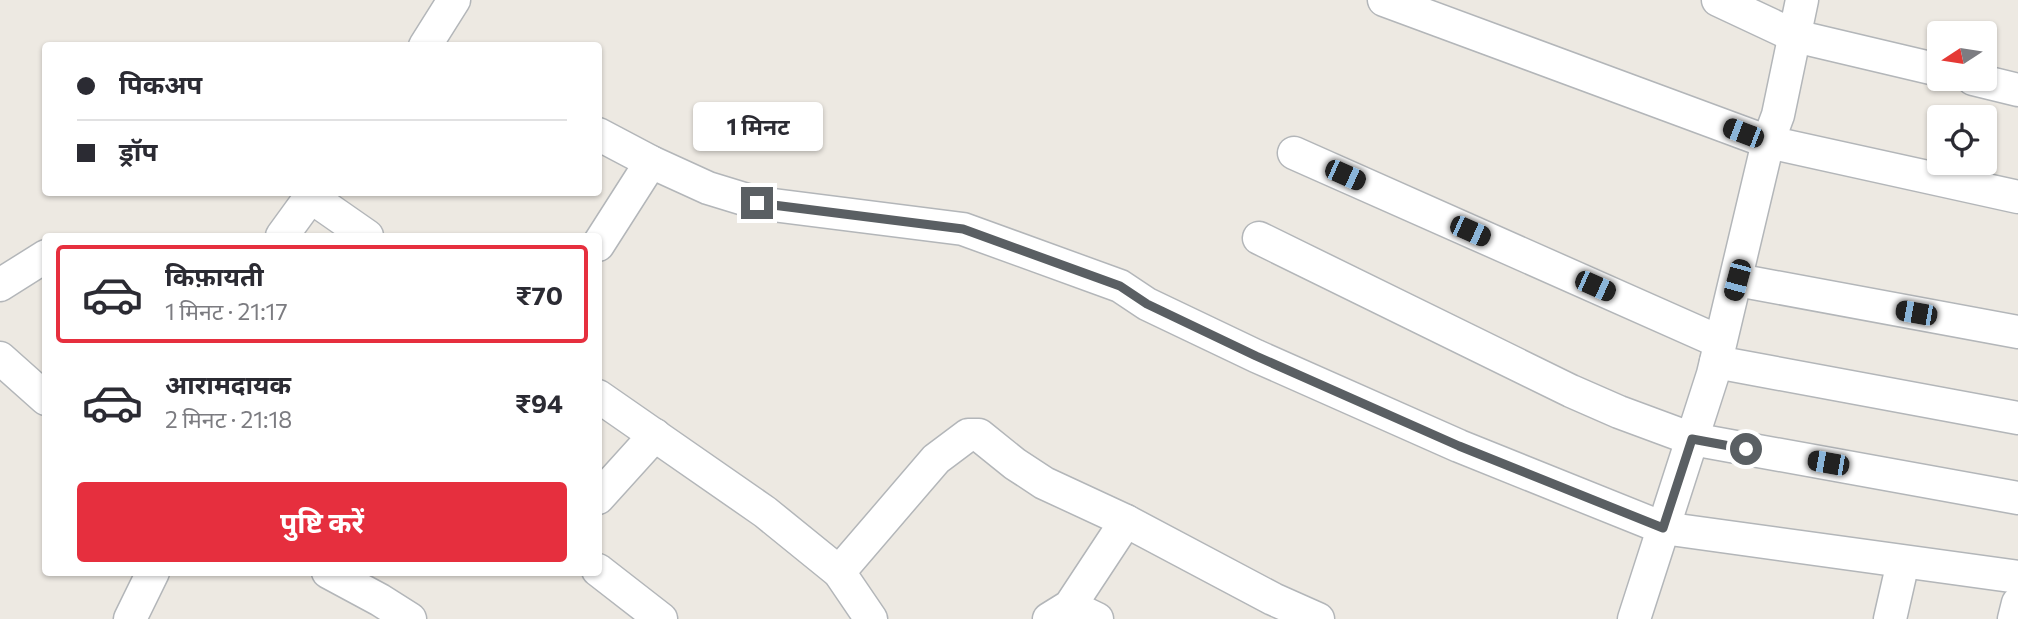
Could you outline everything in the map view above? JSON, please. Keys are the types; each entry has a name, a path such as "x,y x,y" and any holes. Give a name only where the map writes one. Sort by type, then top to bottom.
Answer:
{"street":[{"path":"430,42 454,0"},
{"path":"1384,0 1768,142 2018,197"},
{"path":"1718,0 1795,36 1927,68"},
{"path":"1634,619 1718,352 1768,142 1778,115 1802,0"},
{"path":"1997,85 2018,90"},
{"path":"602,136 708,188 757,203 963,229 1120,286 1147,304 1256,356 1459,446 1663,528 2018,578"},
{"path":"1294,153 1718,352 2018,418"},
{"path":"602,239 651,162"},
{"path":"284,233 312,196"},
{"path":"314,196 363,233"},
{"path":"1259,239 1571,391 1692,439 2018,498"},
{"path":"0,285 42,259"},
{"path":"1737,280 2018,332"},
{"path":"0,358 42,395"},
{"path":"602,399 765,512 839,572 871,619"},
{"path":"602,494 655,435"},
{"path":"839,572 936,459 968,435 979,435 1015,464 1044,482 1126,521 1273,599 1318,619"},
{"path":"1072,615 1126,521"},
{"path":"1890,619 1903,562"},
{"path":"602,573 661,619"},
{"path":"130,619 151,576"},
{"path":"333,576 375,610 410,619"},
{"path":"2014,619 2018,603"}],"route":[{"path":"757,203 963,229 1120,286 1147,304 1256,356 1459,446 1663,528 1692,439 1746,449"}]}
